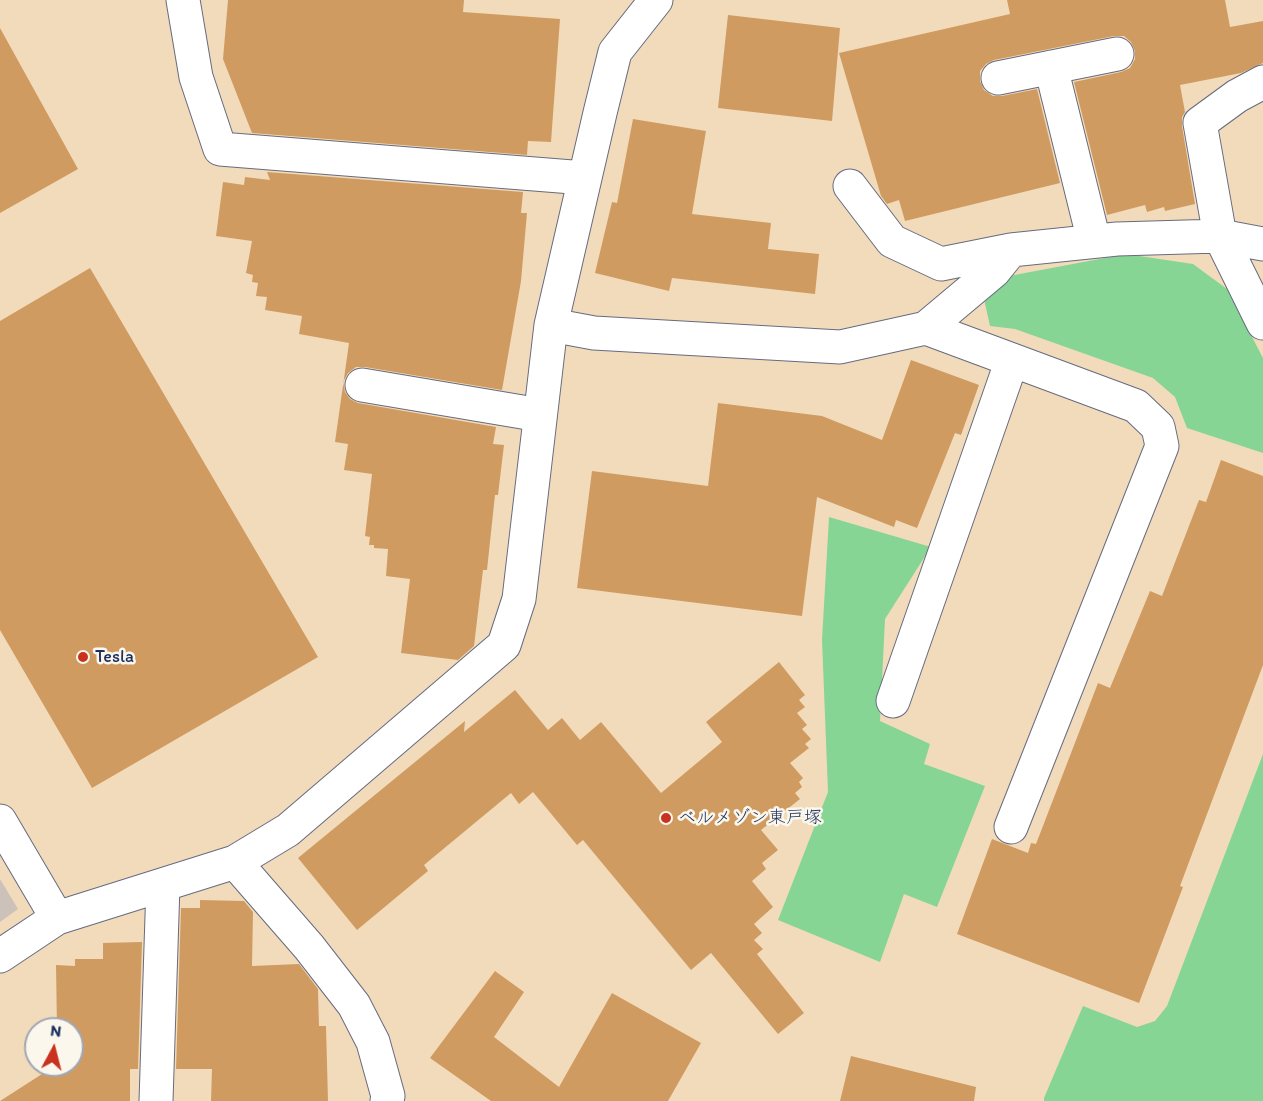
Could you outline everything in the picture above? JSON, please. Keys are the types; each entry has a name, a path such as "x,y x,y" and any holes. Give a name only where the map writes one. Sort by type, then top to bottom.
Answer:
{"street":[{"path":"183,0 196,77 220,149 585,178"},
{"path":"0,956 57,918 235,862 288,830 504,645 519,599 550,325 615,52 656,0"},
{"path":"998,78 1117,54"},
{"path":"1051,67 1094,241"},
{"path":"1263,82 1237,96 1200,123 1220,236 1263,322"},
{"path":"850,186 892,241 941,264 1011,250 1094,241 1220,236 1263,244"},
{"path":"550,325 594,333 840,347 926,328 994,271 1011,250"},
{"path":"926,328 1136,406 1158,427 1162,446 1011,827"},
{"path":"893,701 1012,360"},
{"path":"362,385 540,415"},
{"path":"0,821 57,918"},
{"path":"235,862 309,947 354,1005 374,1042 388,1096 387,1101"},
{"path":"156,1101 164,885"}],"shaded area":[{"path":"0,879 18,909 0,922"}],"green space":[{"path":"1126,254 1193,264 1227,289 1263,358 1263,453 1187,428 1175,397 1153,378 1015,329 990,326 984,299 1009,276"},
{"path":"829,517 931,547 885,619 880,721 930,744 924,764 985,786 937,907 904,894 880,962 778,920 828,792 822,640"},
{"path":"1263,754 1263,1101 1044,1101 1083,1006 1137,1027 1155,1021 1167,1006"}],"building":[{"path":"228,0 464,0 463,12 560,19 551,142 528,141 527,155 252,133 223,59"},
{"path":"1007,0 1225,0 1230,27 1263,21 1263,63 1241,73 1180,85 1185,112 1182,117 1182,126 1195,204 1165,211 1164,207 1147,212 1145,205 1107,215 1074,82 1130,68 1135,59 1135,51 1131,42 1124,36 1114,36 994,60 980,71 980,81 984,90 993,96 1037,89 1060,183 905,221 899,200 887,204 881,196 839,53 1010,14"},
{"path":"728,15 840,28 832,121 718,108"},
{"path":"0,28 78,169 0,213"},
{"path":"633,119 706,131 692,214 771,223 768,249 819,254 815,294 672,278 669,291 595,273 612,202 617,203"},
{"path":"267,172 523,192 521,213 527,213 521,281 502,390 365,367 356,367 348,373 344,381 349,343 299,334 302,316 265,310 267,297 256,296 258,283 252,282 253,275 246,273 252,241 216,236 223,182 244,185 245,177 270,180"},
{"path":"90,268 318,657 92,788 0,630 0,321"},
{"path":"911,360 979,385 961,435 955,433 917,528 896,520 894,527 817,497 802,616 577,588 592,471 708,486 718,403 822,416 882,440"},
{"path":"343,383 350,399 358,403 496,427 493,444 504,445 498,495 495,495 487,570 483,570 474,646 458,660 401,653 410,579 386,576 388,549 374,548 374,545 369,545 370,537 365,536 372,474 344,470 348,444 335,442"},
{"path":"1221,460 1263,476 1263,665 1180,886 1183,887 1139,1003 957,934 992,839 1028,853 1031,843 1036,844 1098,683 1110,688 1150,591 1162,596 1199,500 1206,502"},
{"name":"ベルメゾン東戸塚","path":"779,662 805,695 799,700 805,707 797,713 807,725 802,729 811,739 805,744 809,748 790,763 803,778 799,782 802,787 795,793 800,799 761,830 778,850 762,863 766,869 752,881 773,907 754,924 762,933 754,940 763,949 757,954 804,1013 778,1034 711,953 691,970 583,840 577,845 533,792 519,804 511,793 424,865 428,871 357,930 298,858 465,721 464,732 515,690 548,730 562,718 580,740 601,722 661,793 722,742 706,722"},
{"path":"200,900 244,901 253,912 252,966 299,964 318,989 319,1026 326,1026 328,1101 211,1101 212,1069 176,1069 181,908 200,908"},
{"path":"142,942 138,1069 130,1069 130,1101 0,1101 37,1077 84,1077 84,1017 57,1017 56,965 75,966 75,959 103,959 103,943"},
{"path":"495,971 524,992 494,1037 559,1087 612,993 701,1043 668,1101 491,1101 430,1058"},
{"path":"851,1056 976,1087 974,1101 840,1101"}],"place":[{"name":"Tesla","path":"83,657"},
{"name":"ベルメゾン東戸塚","path":"666,818"}]}
